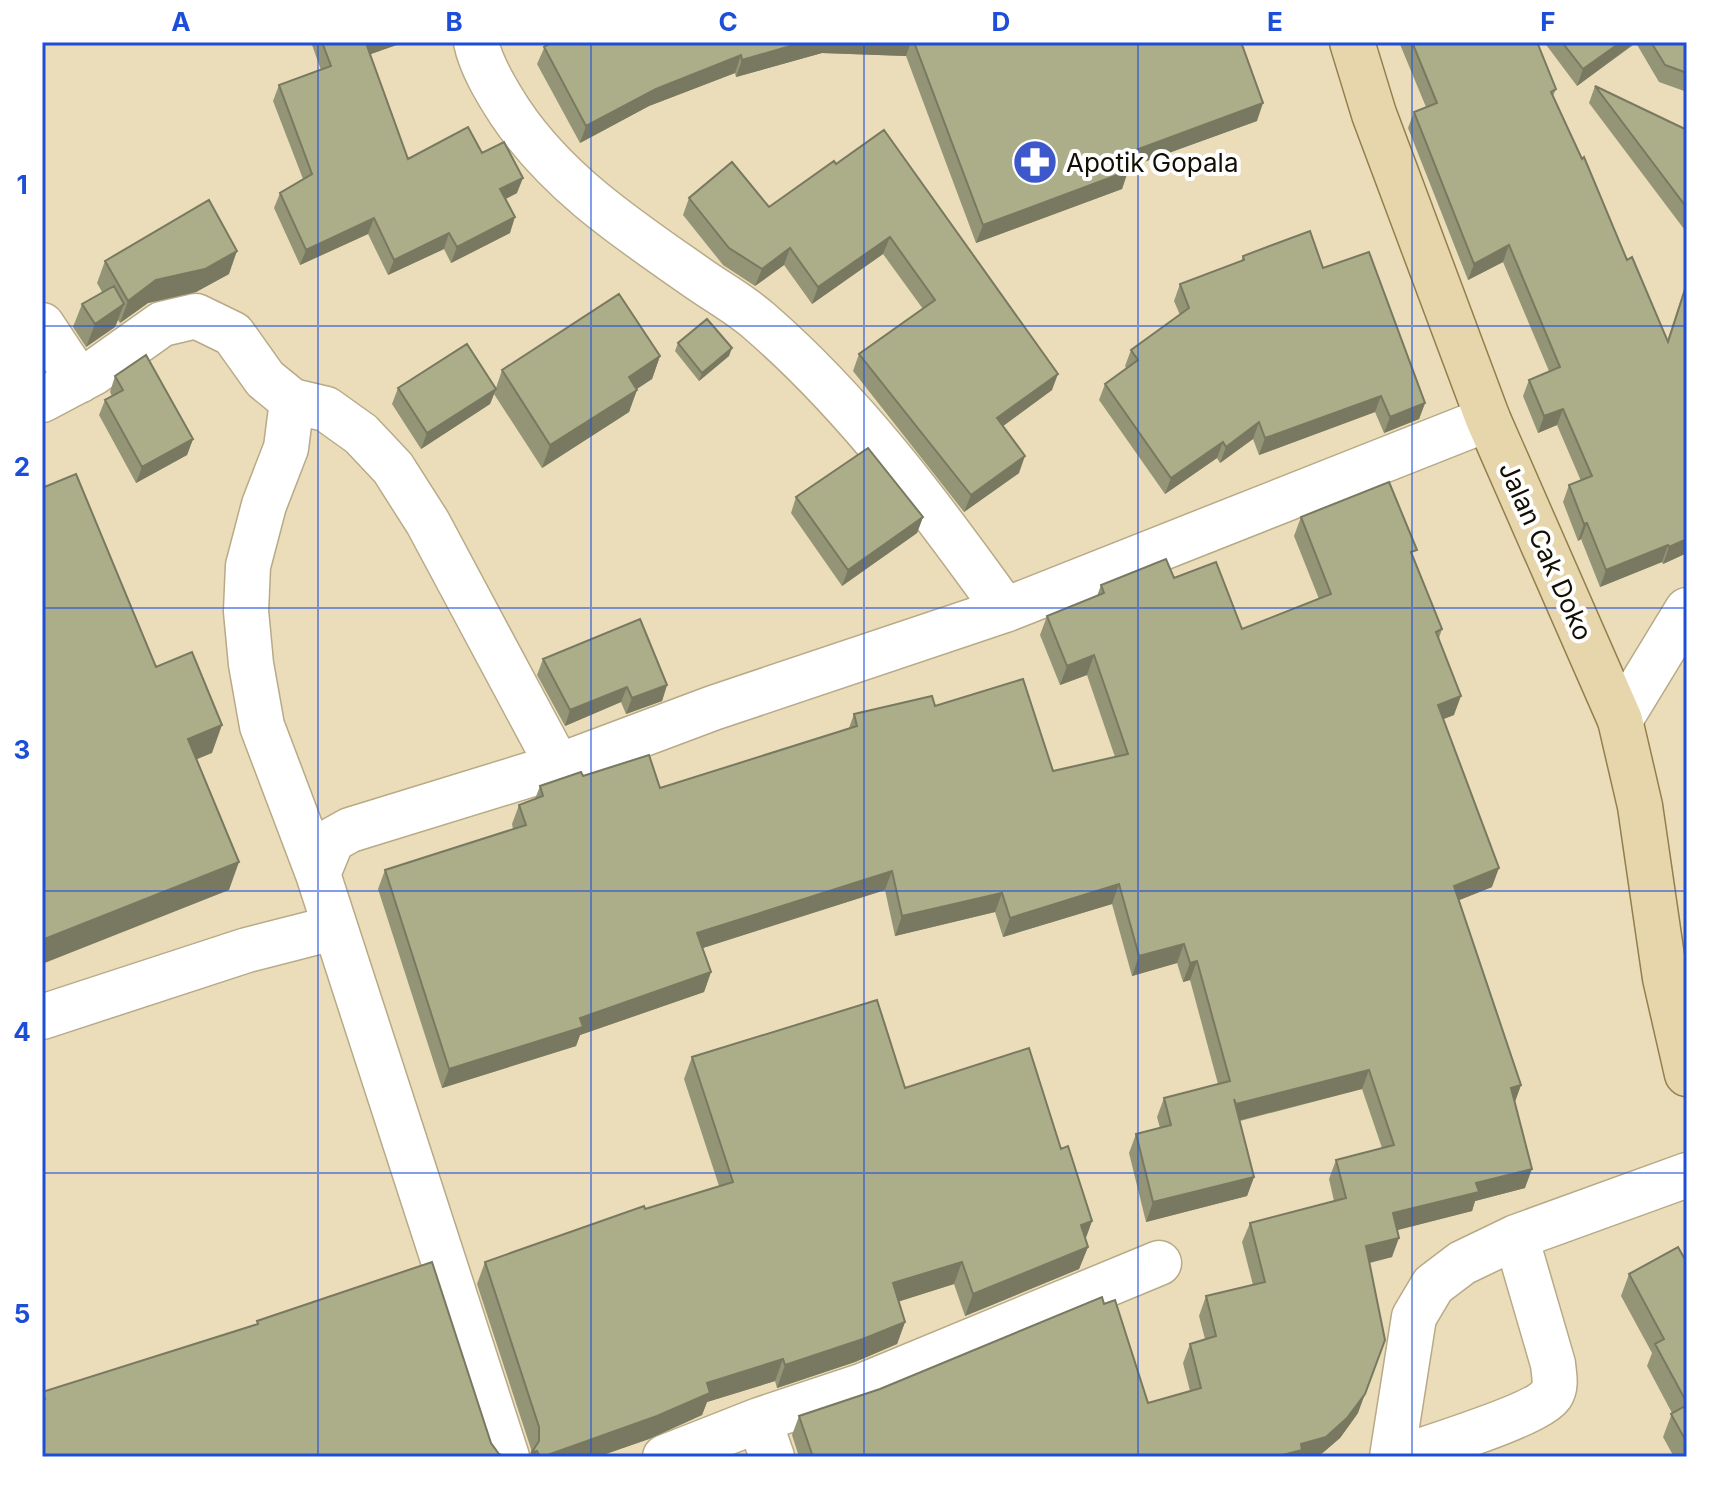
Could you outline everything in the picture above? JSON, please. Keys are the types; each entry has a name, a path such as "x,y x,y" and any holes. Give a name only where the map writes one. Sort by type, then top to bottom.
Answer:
{"main road":[{"name":"Jalan Cak Doko","path":"1352,42 1374,114 1488,419 1620,720 1640,806 1665,978 1687,1074"}],"street":[{"path":"476,42 499,96 530,142 576,189 757,319 837,396 923,497 1005,610"},
{"path":"42,325 60,390 162,324 196,316 233,334 265,379 292,401 326,409 361,434 393,468 428,523 558,766"},
{"path":"292,401 286,448 264,505 248,566 246,611 262,726 318,874 507,1457"},
{"path":"318,874 332,840 350,830 558,766 713,708 1005,610 1488,419"},
{"path":"1620,720 1687,610"},
{"path":"42,1017 247,950 333,928"},
{"path":"1392,1457 1414,1317 1433,1285 1462,1263 1516,1237 1687,1175"},
{"path":"1402,1457 1528,1411 1550,1395 1555,1386 1553,1364 1516,1237"},
{"path":"665,1457 766,1439 864,1385 1159,1263"}],"building":[{"path":"322,42 368,42 408,159 468,127 482,153 504,142 523,178 500,189 515,217 457,247 449,233 394,260 374,218 306,250 280,193 312,174 279,85 331,66"},
{"path":"553,42 804,42 742,60 741,55 656,89 586,126 544,47"},
{"path":"914,42 1241,42 1263,103 1122,155 1128,171 983,225"},
{"path":"1412,42 1537,42 1556,89 1551,92 1582,159 1584,157 1627,260 1632,257 1668,342 1687,283 1687,539 1606,570 1569,485 1592,476 1563,409 1544,416 1529,380 1560,367 1509,245 1474,264 1414,112 1437,103"},
{"path":"1562,42 1621,42 1583,69"},
{"path":"1651,42 1687,42 1687,73 1665,65"},
{"path":"1595,86 1687,130 1687,208"},
{"path":"884,130 1058,374 997,418 1025,456 971,495 859,354 935,300 890,237 818,287 790,248 762,269 729,248 689,198 732,162 769,207"},
{"path":"209,200 237,251 205,269 156,280 128,301 105,261"},
{"path":"1310,231 1323,268 1369,252 1425,403 1390,417 1381,396 1265,438 1259,422 1226,447 1223,442 1171,478 1105,384 1138,360 1131,350 1189,308 1180,284"},
{"path":"114,286 124,304 95,324 82,304"},
{"path":"619,294 660,356 629,377 637,390 550,445 502,370"},
{"path":"707,319 732,348 702,373 678,343"},
{"path":"467,344 496,389 427,433 398,388"},
{"path":"146,355 193,439 142,467 105,400 123,390 115,376"},
{"path":"868,448 923,517 848,570 796,497"},
{"path":"76,474 156,667 192,652 222,725 188,739 239,862 42,940 42,488"},
{"path":"1389,482 1417,550 1411,552 1442,629 1436,632 1461,696 1438,705 1499,868 1454,886 1521,1085 1511,1088 1532,1169 1476,1183 1479,1192 1393,1213 1399,1238 1366,1246 1385,1340 1365,1394 1347,1418 1326,1437 1301,1444 1302,1450 1275,1457 813,1457 799,1416 880,1389 1102,1297 1104,1304 1115,1300 1148,1403 1201,1388 1190,1344 1216,1336 1206,1296 1265,1282 1250,1223 1346,1198 1336,1160 1394,1145 1369,1070 1236,1104 1234,1099 1254,1177 1153,1202 1136,1134 1171,1125 1164,1098 1230,1081 1197,961 1190,963 1184,944 1139,956 1119,884 1010,918 1002,893 902,916 892,871 697,933 711,972 580,1018 583,1027 449,1069 385,870 526,825 519,805 543,796 540,786 581,772 583,776 649,755 660,788 857,726 854,714 932,696 935,706 1023,679 1053,771 1128,754 1094,655 1067,666 1047,616 1104,593 1101,585 1166,559 1174,578 1216,562 1242,629 1331,594 1301,517"},
{"path":"640,619 667,685 632,698 627,687 570,710 543,659"},
{"path":"877,1000 905,1088 1029,1048 1061,1149 1068,1146 1092,1221 1081,1225 1088,1247 973,1294 962,1262 893,1283 905,1322 785,1365 783,1359 707,1383 710,1393 657,1416 542,1457 537,1451 532,1452 539,1441 539,1427 485,1262 644,1206 645,1209 733,1182 692,1057"},
{"path":"1678,1247 1687,1263 1687,1403 1655,1344 1664,1339 1629,1274"},
{"path":"432,1262 491,1443 499,1454 506,1457 42,1457 42,1400 45,1399 42,1392 258,1324 257,1321"},
{"path":"1687,1405 1687,1443 1671,1414"}],"place":[{"name":"Apotik Gopala","path":"1035,162"}]}
